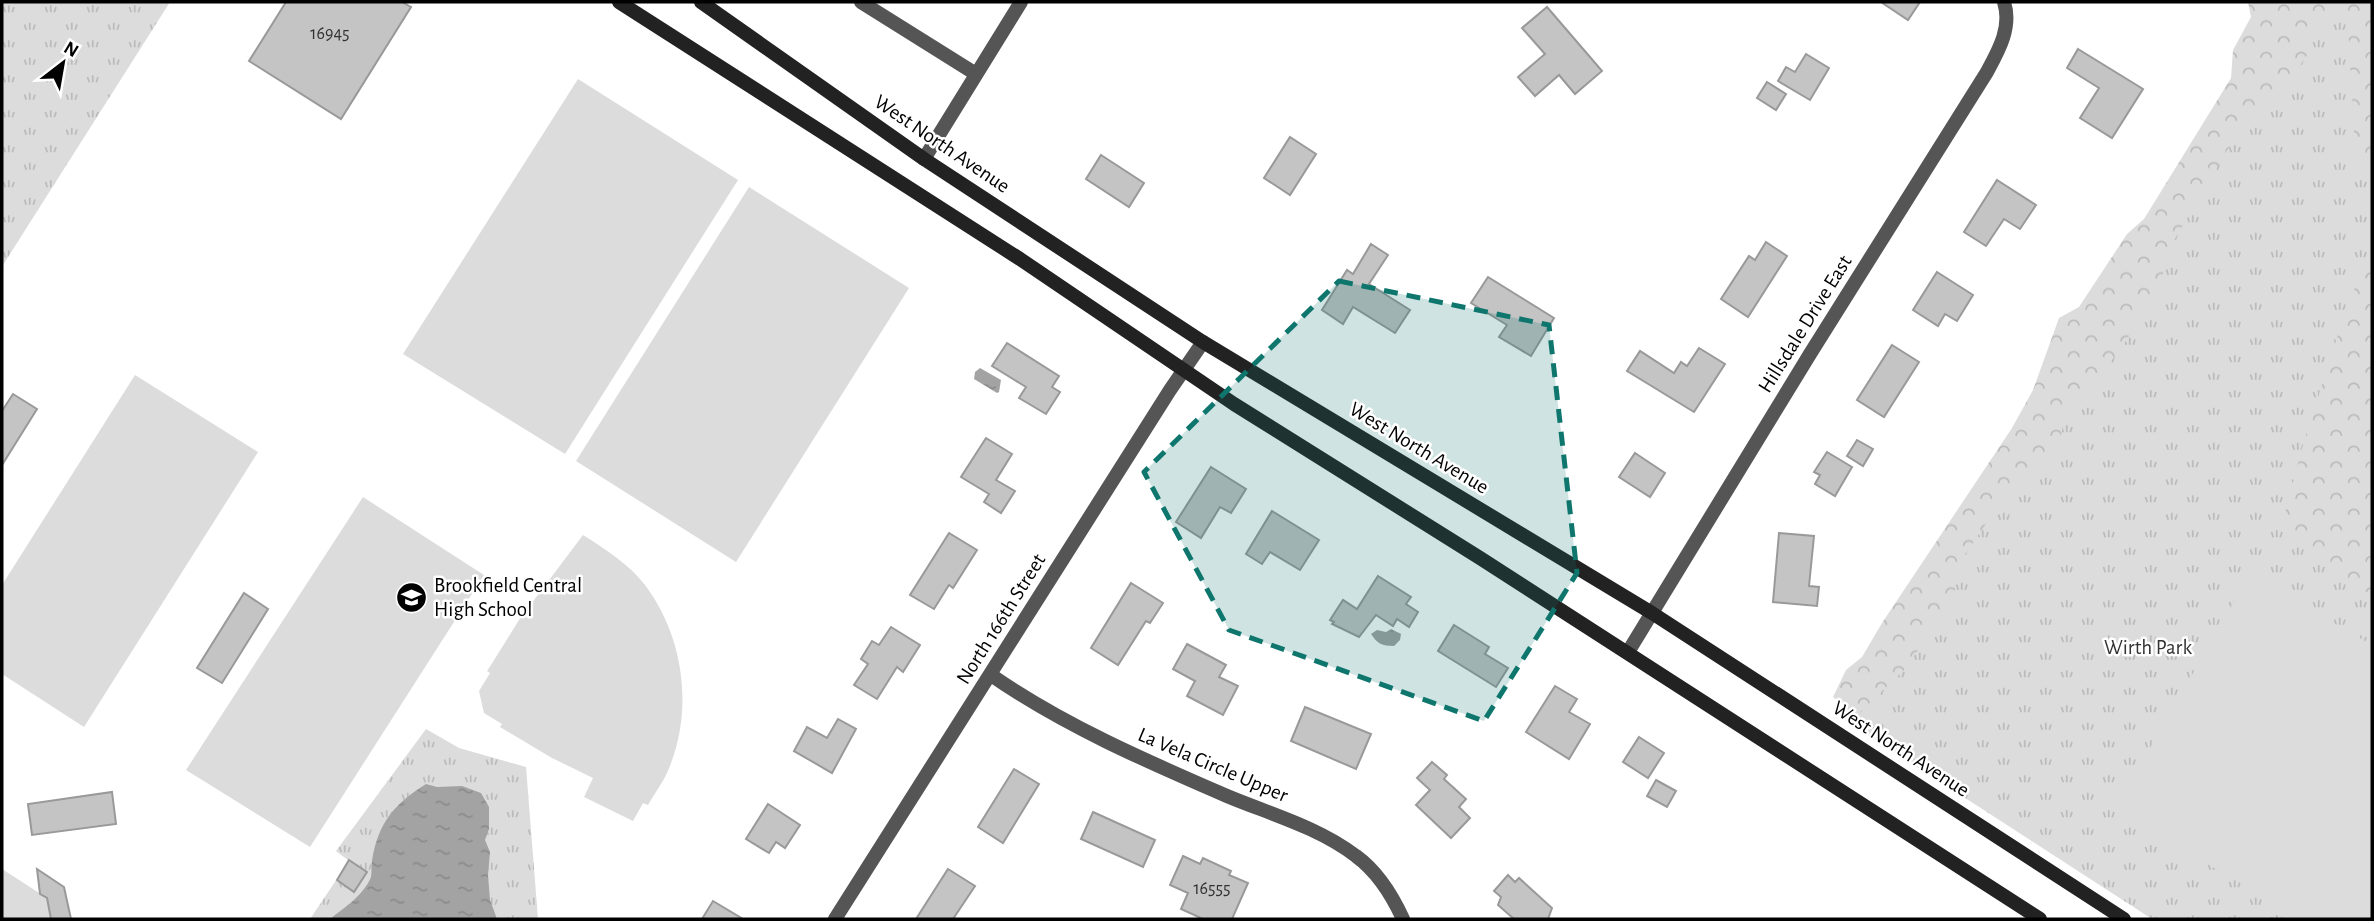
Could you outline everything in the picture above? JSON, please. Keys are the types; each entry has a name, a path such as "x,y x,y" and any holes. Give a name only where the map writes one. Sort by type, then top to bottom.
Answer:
{"main road":[{"path":"619,2 1020,259 1184,371 1628,652 2040,919"},
{"name":"West North Avenue","path":"701,2 924,159 1203,342 1652,612 2124,919"}],"street":[{"path":"861,2 976,74"},
{"path":"924,159 1021,2"},
{"name":"Hillsdale Drive East","path":"1628,652 1987,72 2001,46 2006,8"},
{"name":"North 166th Street","path":"835,919 1203,342"},
{"name":"La Vela Circle Upper","path":"990,675 1096,736 1171,772 1335,842 1357,856 1376,874 1393,897 1402,916"}],"highlighted area":[{"path":"1339,281 1549,325 1577,573 1484,721 1229,630 1144,472"}],"green space":[{"path":"2,2 170,2 3,265 2,264"},
{"path":"2248,2 2331,2 2318,20 2307,55 2278,98 2251,112 2226,152 2172,244 2159,287 2119,352 2086,389 2063,425 2057,455 1996,509 1962,559 1954,594 1931,632 1904,670 1858,714 1833,697 1846,670 1862,657 2012,428 2033,390 2059,318 2079,307 2127,234 2144,219 2231,78 2233,50 2251,17"},
{"name":"Wirth Park","path":"2293,2 2372,2 2372,919 2152,919 1837,715"},
{"path":"2341,2 2372,2 2372,178 2367,165 2355,151 2347,7"},
{"path":"578,79 738,180 565,454 403,354"},
{"path":"749,187 909,288 736,562 576,461"},
{"path":"2372,242 2372,596 2291,540 2284,517 2302,448 2342,322"},
{"path":"135,375 258,452 84,727 2,674 2,585"},
{"path":"363,497 484,575 310,847 186,770"},
{"path":"583,535 608,551 639,577 659,606 677,652 682,701 681,726 675,750 663,781 648,805 643,803 633,821 584,797 593,778 552,758 500,727 502,724 484,713 479,691 490,673 487,671 519,620"},
{"path":"2249,575 2372,645 2372,919 2304,919 2114,811"},
{"path":"426,729 459,748 526,767 538,919 310,919 349,861 336,851"},
{"path":"2,869 47,898 51,919 2,919"}],"water":[{"path":"980,368 1001,380 999,392 974,379 975,372"},
{"path":"1391,629 1401,634 1400,640 1394,646 1380,643 1371,634 1377,630 1386,632"},
{"path":"426,784 437,787 462,786 481,793 489,807 489,829 485,840 490,852 490,900 497,919 330,919 353,901 368,884 378,836 389,816 405,799"}],"building":[{"path":"286,2 402,2 411,7 341,119 249,61"},
{"path":"1881,2 1920,2 1908,20"},
{"path":"1547,7 1602,71 1575,94 1559,75 1535,96 1518,77 1545,54 1522,28"},
{"path":"2078,49 2143,89 2112,138 2080,118 2099,88 2067,68"},
{"path":"1806,54 1829,68 1810,100 1778,81 1786,67 1795,72"},
{"path":"1767,82 1786,94 1776,110 1757,98"},
{"path":"1290,137 1316,154 1290,195 1264,178"},
{"path":"1101,155 1144,183 1129,207 1086,179"},
{"path":"1997,180 2036,205 2020,229 2004,219 1986,246 1964,232"},
{"path":"1766,242 1787,256 1748,317 1721,299 1749,256 1755,260"},
{"path":"1371,244 1388,255 1369,284 1410,310 1395,333 1353,307 1343,324 1322,310 1347,270 1353,274"},
{"path":"1937,272 1973,295 1957,321 1945,314 1938,326 1913,310"},
{"path":"1488,277 1554,318 1531,356 1499,337 1507,325 1471,303"},
{"path":"1007,343 1059,376 1052,387 1060,392 1046,414 1019,398 1026,387 992,366"},
{"path":"1892,345 1919,362 1884,417 1857,400"},
{"path":"1699,348 1725,364 1694,412 1627,371 1640,351 1674,373 1681,362 1687,366"},
{"path":"13,394 37,409 2,465 2,411"},
{"path":"986,438 1012,454 996,480 1015,491 1001,513 984,502 989,494 961,477"},
{"path":"1857,440 1873,449 1863,466 1847,456"},
{"path":"1827,452 1852,467 1835,496 1815,484 1820,475 1814,472"},
{"path":"1635,453 1665,473 1650,497 1619,477"},
{"path":"1211,467 1246,489 1231,513 1220,507 1201,538 1176,522"},
{"path":"1272,511 1319,540 1300,570 1270,552 1262,564 1246,554"},
{"path":"949,533 977,550 953,588 949,585 934,609 910,595"},
{"path":"1779,533 1814,536 1809,586 1819,587 1817,606 1773,602"},
{"path":"1378,576 1411,597 1406,604 1418,612 1409,627 1397,619 1393,626 1376,615 1359,637 1332,624 1334,622 1330,620 1343,600 1357,609"},
{"path":"1131,583 1163,603 1150,623 1146,621 1118,665 1091,648"},
{"path":"244,593 268,609 222,683 197,668"},
{"path":"1454,625 1489,647 1485,654 1508,668 1496,687 1438,651"},
{"path":"891,627 920,645 903,672 897,667 877,699 854,685 868,664 861,659 872,641 879,645"},
{"path":"1187,644 1226,665 1219,677 1238,686 1223,715 1187,696 1195,681 1173,669"},
{"path":"1555,686 1577,699 1569,712 1590,724 1569,759 1526,732"},
{"path":"1305,707 1371,734 1356,769 1291,741"},
{"path":"838,719 856,729 832,773 794,751 807,727 827,738"},
{"path":"1639,737 1664,753 1648,778 1623,762"},
{"path":"1432,762 1447,775 1444,779 1466,799 1459,807 1470,818 1451,838 1416,805 1430,790 1417,778"},
{"path":"1014,769 1039,784 1003,843 978,827"},
{"path":"1656,780 1676,791 1667,807 1647,796"},
{"path":"112,792 116,824 32,835 28,804"},
{"path":"768,804 800,825 785,848 776,842 769,853 746,839"},
{"path":"1093,812 1155,840 1143,867 1081,839"},
{"path":"1183,856 1200,864 1203,858 1231,871 1229,875 1248,883 1232,919 1203,919 1181,909 1188,893 1170,885"},
{"path":"349,860 367,872 354,892 337,880"},
{"path":"37,869 64,887 71,919 51,919 47,898 40,894"},
{"path":"948,869 975,886 953,919 916,919"},
{"path":"1508,875 1515,882 1519,878 1552,908 1548,919 1514,919 1498,905 1501,897 1494,891"},
{"path":"713,901 743,919 702,919"}],"place":[{"name":"Brookfield Central High School","path":"411,597"}]}
